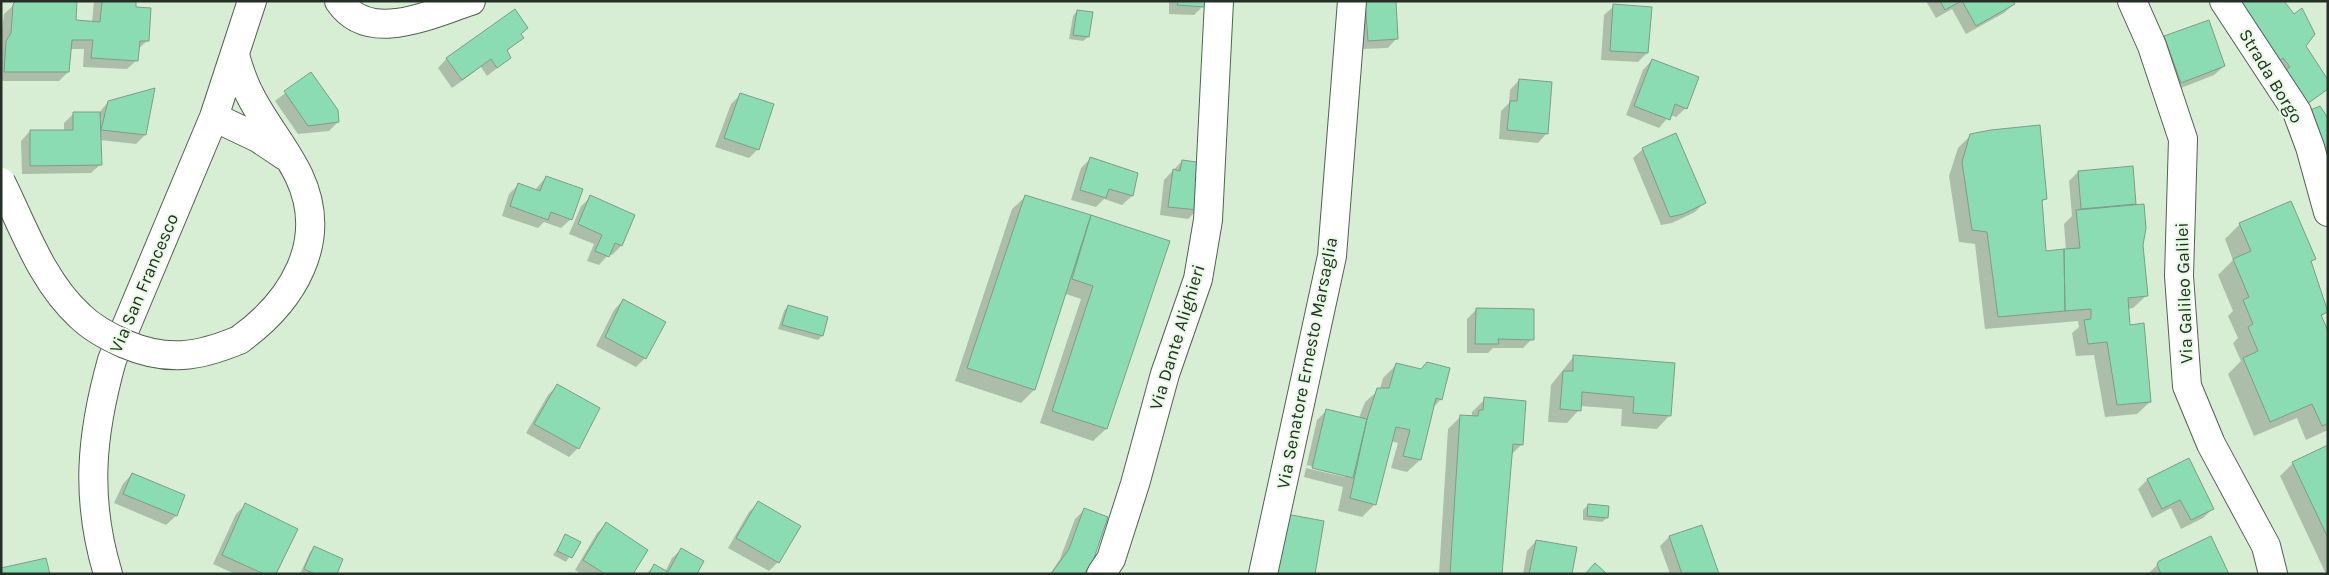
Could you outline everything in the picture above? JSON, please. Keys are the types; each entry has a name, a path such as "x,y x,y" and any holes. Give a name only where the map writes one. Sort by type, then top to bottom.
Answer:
{"street":[{"name":"Via San Francesco","path":"108,574 100,544 92,474 94,436 102,396 112,360 214,117 252,1"},
{"path":"339,1 347,13 374,25 413,19 471,1"},
{"name":"Via Dante Alighieri","path":"1101,574 1111,559 1136,484 1165,374 1198,279 1208,220 1220,1"},
{"name":"Via Senatore Ernesto Marsaglia","path":"1262,574 1332,256 1352,1"},
{"name":"Via Galileo Galilei","path":"2132,1 2152,46 2183,139 2179,276 2187,386 2211,444 2266,546 2273,574"},
{"name":"Strada Borgo","path":"2224,1 2297,112 2310,147 2328,212"},
{"path":"1,182 58,291 80,316 108,336 143,352 178,356 208,352 239,340 261,324 285,296 306,260 310,231 308,204 300,179 250,96 235,55"},
{"path":"214,117 258,138 290,160"}],"building":[{"path":"16,1 77,1 76,20 100,22 102,1 136,1 136,7 151,8 149,41 140,41 138,61 91,58 93,40 72,40 69,72 4,72 6,41 11,33 13,4"},
{"path":"1178,1 1205,1 1205,7 1177,5"},
{"path":"1365,1 1396,1 1398,39 1368,41"},
{"path":"1940,1 1961,1 1945,10"},
{"path":"1962,1 2013,1 2015,4 1976,26"},
{"path":"2234,1 2284,1 2294,14 2302,8 2315,34 2306,46 2328,80 2328,89 2304,106 2280,74 2290,67 2283,58 2277,63"},
{"path":"1613,4 1652,7 1648,53 1610,51"},
{"path":"515,9 528,28 521,34 524,38 507,50 511,58 497,68 491,59 462,80 446,58"},
{"path":"1077,10 1093,12 1089,37 1073,35"},
{"path":"2209,20 2225,66 2181,83 2164,36"},
{"path":"1652,59 1699,77 1687,109 1675,104 1670,120 1634,106"},
{"path":"311,72 338,110 339,122 308,126 284,91"},
{"path":"1519,79 1552,82 1548,134 1507,130 1510,101 1517,101"},
{"path":"155,88 146,135 101,130 108,101"},
{"path":"740,93 774,104 759,150 724,138"},
{"path":"2320,106 2328,118 2328,169 2308,111"},
{"path":"73,112 100,112 102,165 30,166 30,130 73,130"},
{"path":"2040,125 2047,199 2042,200 2046,251 2064,249 2065,311 1998,317 1987,232 1972,230 1962,162 1970,134"},
{"path":"1676,133 1706,203 1683,214 1670,217 1642,148"},
{"path":"1090,157 1138,173 1133,196 1109,189 1106,198 1080,190"},
{"path":"1182,160 1204,163 1198,210 1168,207 1173,169 1180,171"},
{"path":"2133,166 2136,204 2081,209 2078,171"},
{"path":"546,176 583,189 572,220 551,212 548,220 510,206 518,183 540,191"},
{"path":"590,195 635,215 622,246 615,243 609,257 595,251 602,235 578,224"},
{"path":"1025,195 1091,215 1035,390 967,368"},
{"path":"2291,201 2316,259 2311,261 2328,312 2321,315 2328,331 2328,423 2322,426 2312,404 2270,422 2243,358 2258,351 2248,327 2253,324 2243,300 2249,297 2233,259 2251,251 2239,223"},
{"path":"2144,204 2146,228 2143,245 2148,296 2128,298 2130,325 2144,323 2151,402 2117,405 2107,342 2088,344 2084,320 2091,319 2091,309 2065,311 2064,249 2080,248 2076,210"},
{"path":"1091,215 1170,241 1107,429 1052,411 1093,286 1072,279"},
{"path":"623,299 666,322 646,359 605,337"},
{"path":"788,305 828,317 823,336 782,325"},
{"path":"1476,308 1534,309 1534,340 1498,339 1499,344 1475,344"},
{"path":"1573,355 1675,363 1671,416 1633,413 1634,397 1582,392 1581,411 1560,409 1563,371 1573,371"},
{"path":"1427,362 1450,368 1442,400 1436,398 1421,460 1403,456 1410,430 1396,427 1376,505 1350,498 1367,419 1377,388 1389,388 1396,363 1421,369"},
{"path":"557,384 600,408 579,449 534,424"},
{"path":"1484,397 1526,401 1523,445 1513,444 1502,574 1450,574 1460,415 1478,416 1479,410 1483,410"},
{"path":"1326,409 1367,419 1353,478 1312,468"},
{"path":"2328,445 2328,538 2292,462"},
{"path":"2189,458 2214,509 2191,520 2180,500 2162,509 2147,479"},
{"path":"132,473 185,495 177,516 123,494"},
{"path":"758,501 801,526 779,563 736,538"},
{"path":"245,503 298,529 276,574 264,574 222,555"},
{"path":"1588,504 1609,506 1608,518 1587,516"},
{"path":"1084,508 1108,517 1093,561 1084,574 1051,574 1069,549"},
{"path":"1286,514 1324,521 1315,574 1276,574"},
{"path":"606,522 648,550 633,574 605,574 583,560"},
{"path":"1702,525 1719,574 1682,574 1669,536"},
{"path":"565,534 581,542 572,558 557,551"},
{"path":"2211,536 2229,574 2161,574 2157,564 2159,561"},
{"path":"1536,540 1577,547 1572,574 1529,574"},
{"path":"314,546 343,559 337,574 315,574 304,569"},
{"path":"681,548 704,561 697,574 649,574 654,564 668,572"},
{"path":"46,558 50,574 1,574 1,568"},
{"path":"1595,563 1607,574 1585,574"}]}
